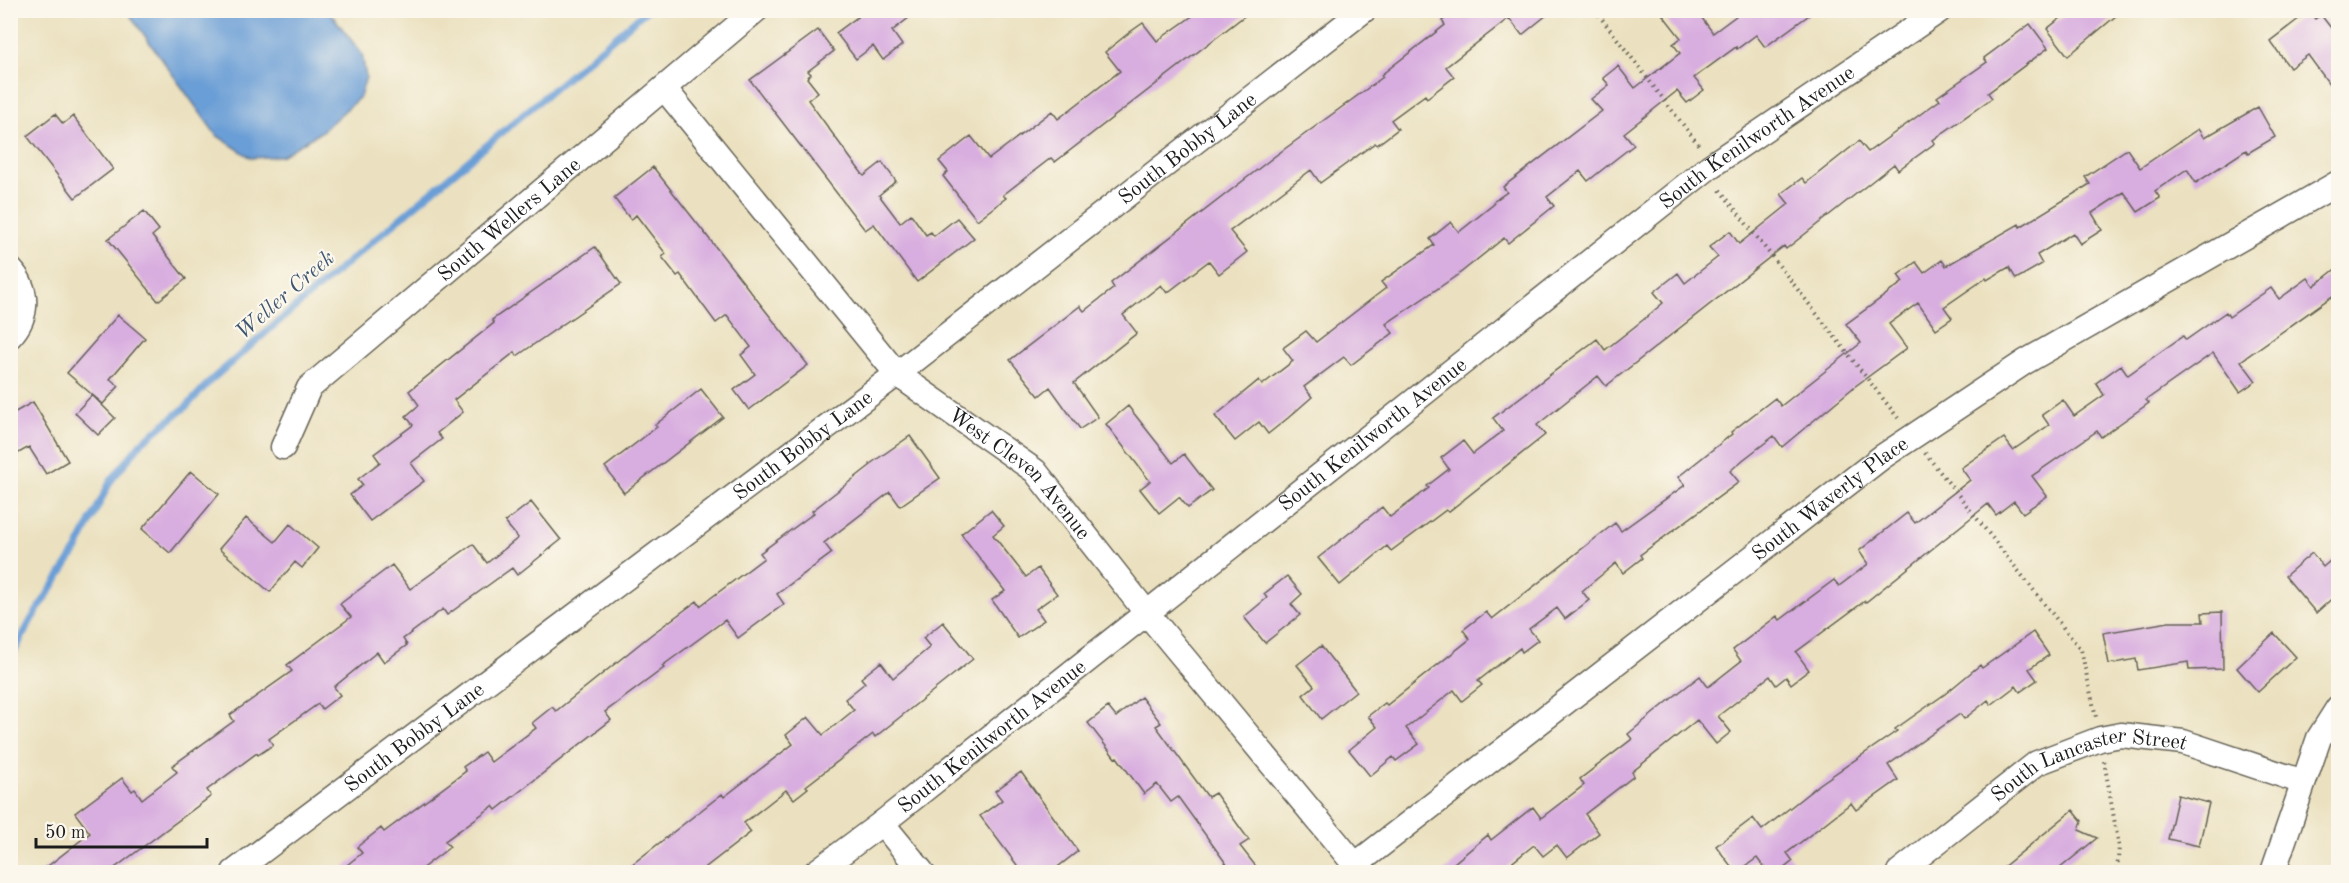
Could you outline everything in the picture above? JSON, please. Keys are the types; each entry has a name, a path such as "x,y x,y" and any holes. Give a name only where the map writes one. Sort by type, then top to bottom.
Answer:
{"street":[{"name":"South Wellers Lane","path":"283,447 309,388 756,10"},
{"name":"South Bobby Lane","path":"234,873 897,374 1364,10"},
{"name":"South Kenilworth Avenue","path":"816,873 1709,167 1940,10"},
{"name":"West Cleven Avenue","path":"664,88 897,374 1035,471 1146,612 1358,869"},
{"name":"South Waverly Place","path":"1358,869 1882,457 2025,362 2338,183"},
{"path":"10,269 18,277 24,292 25,307 21,322 10,336"},
{"path":"2273,873 2319,738 2338,708"},
{"name":"South Lancaster Street","path":"1899,873 2037,763 2100,739 2121,735 2183,742 2303,782"},
{"path":"882,823 922,873"}],"path":[{"path":"1595,10 1702,149"},
{"path":"1720,190 1898,418"},
{"path":"1925,452 2081,650 2097,717"},
{"path":"2103,759 2119,847 2117,873"}],"water":[{"path":"127,11 329,11 362,54 366,77 360,97 321,132 281,156 251,158 216,135"}],"building":[{"path":"867,10 919,10 892,31 902,45 883,60 873,46 856,59 836,33"},
{"path":"1201,10 1252,10 1055,162 1051,158 1003,195 1006,198 977,220 943,176 948,172 939,161 971,136 989,159 1052,111 1058,119 1120,71 1105,52 1130,32 1143,23 1157,41"},
{"path":"1456,10 1553,10 1522,35 1509,18 1446,67 1454,77 1427,98 1425,95 1391,120 1398,129 1320,183 1311,170 1230,231 1247,252 1219,274 1209,261 1167,293 1161,285 1123,315 1137,333 1074,383 1098,417 1080,429 1050,387 1039,396 1010,360 1080,306 1084,311 1114,288 1111,283 1275,156 1383,77 1381,75 1445,25 1442,21"},
{"path":"1659,10 1696,10 1713,33 1744,10 1816,10 1765,47 1756,35 1694,78 1704,90 1687,103 1677,91 1624,133 1634,145 1588,181 1580,171 1547,197 1554,206 1508,243 1504,238 1459,274 1386,324 1393,333 1351,365 1344,357 1304,387 1312,397 1268,434 1259,422 1235,441 1215,416 1259,380 1262,385 1293,361 1283,348 1306,331 1316,342 1386,288 1381,282 1434,245 1430,239 1451,222 1459,232 1494,204 1493,202 1507,192 1503,187 1602,111 1591,99 1609,85 1603,78 1618,66 1635,88 1680,53 1673,44 1681,38"},
{"path":"2071,10 2123,10 2068,56 2047,29"},
{"path":"2309,11 2315,19 2321,15 2338,37 2338,96 2308,55 2290,68 2270,41"},
{"path":"2030,24 2048,48 1988,93 1992,98 1933,140 1935,143 1898,170 1894,164 1786,249 1784,246 1606,386 1598,376 1537,425 1545,435 1448,512 1446,510 1391,551 1387,546 1340,585 1318,558 1382,507 1390,517 1429,488 1427,486 1449,469 1441,458 1463,441 1473,454 1503,431 1493,418 1597,339 1605,350 1643,320 1663,303 1654,292 1678,273 1685,283 1718,257 1709,247 1730,231 1739,244 1789,204 1781,194 1802,178 1806,183 1859,141 1868,152 1940,100 1937,97 1987,62 1984,58"},
{"path":"818,30 834,51 808,71 811,74 807,78 818,92 808,100 851,159 864,176 882,162 896,181 879,195 900,223 911,214 926,235 931,232 934,236 957,218 974,238 917,282 874,224 865,230 750,80"},
{"path":"2258,107 2275,137 2248,153 2246,150 2196,183 2187,169 2155,191 2160,198 2138,212 2124,192 2092,213 2102,230 2080,244 2073,233 2037,255 2042,264 2016,279 2009,267 1987,280 1986,278 1944,307 1952,318 1936,329 1918,303 1889,324 1907,348 1854,387 1782,447 1774,436 1744,459 1730,471 1739,482 1640,555 1642,558 1623,573 1616,563 1582,591 1589,600 1565,619 1557,608 1529,629 1538,640 1522,652 1520,648 1478,681 1482,685 1462,701 1454,690 1406,728 1419,744 1396,761 1393,757 1370,776 1349,750 1377,727 1368,716 1385,703 1387,705 1470,639 1463,630 1486,612 1492,619 1615,523 1621,531 1685,485 1678,477 1732,434 1731,432 1775,398 1781,406 1861,343 1846,324 1903,282 1898,275 1916,262 1924,273 1942,260 1946,266 2019,224 2020,227 2090,184 2085,177 2127,149 2140,168 2198,129 2204,138"},
{"path":"55,114 63,124 73,116 113,169 75,198 27,136"},
{"path":"653,167 808,365 749,410 734,390 755,374 741,355 751,347 727,315 716,323 680,274 677,276 662,257 666,254 636,215 631,220 614,198"},
{"path":"144,211 159,230 152,236 186,279 158,301 108,239"},
{"path":"595,247 621,284 517,356 515,352 454,400 463,412 437,433 442,439 411,463 424,481 370,521 350,495 363,485 358,479 380,462 374,454 413,425 406,416 419,405 409,391 494,323 492,320"},
{"path":"2338,267 2338,292 2241,361 2256,381 2240,392 2213,353 2146,400 2149,403 2101,437 2097,431 2032,476 2047,496 2023,513 2014,501 1996,515 1988,504 1866,602 1796,652 1809,670 1791,684 1786,677 1776,685 1770,676 1718,716 1731,732 1716,744 1697,720 1632,772 1634,776 1585,814 1599,833 1567,858 1557,845 1543,856 1534,845 1499,873 1442,873 1488,835 1491,840 1533,807 1541,818 1584,785 1580,779 1632,739 1628,734 1700,676 1708,687 1741,661 1733,650 1777,616 1780,620 1834,580 1839,586 1868,564 1859,551 1907,513 1915,523 1970,480 1961,468 2004,438 2013,450 2049,425 2042,415 2063,400 2074,416 2104,395 2096,383 2121,365 2128,375 2183,336 2186,340 2226,312 2229,317 2271,288 2279,299 2308,278 2314,286"},
{"path":"118,315 145,338 110,379 119,386 103,404 67,373"},
{"path":"701,389 723,417 624,493 605,467"},
{"path":"92,395 115,418 98,435 75,413"},
{"path":"33,402 68,461 46,474 29,447 10,458 10,415"},
{"path":"1128,406 1173,463 1184,454 1212,490 1188,508 1179,497 1159,513 1140,489 1150,481 1106,424"},
{"path":"910,436 940,478 900,506 890,492 824,543 832,553 777,594 784,604 738,638 725,620 662,666 664,668 605,712 611,720 496,810 493,806 445,841 450,847 416,873 337,873 362,853 357,847 381,828 384,832 466,771 463,767 484,752 491,762 536,728 532,723 552,707 556,711 652,634 697,601 700,606 764,558 760,553 814,513 812,511 870,464"},
{"path":"191,471 219,494 170,553 142,529"},
{"path":"531,502 561,540 517,575 512,568 447,615 443,609 403,639 407,645 384,662 377,652 334,687 340,695 322,709 318,704 269,739 273,745 258,755 257,753 207,790 211,796 108,873 39,873 90,833 75,813 122,778 132,791 135,789 142,799 177,772 172,766 234,721 230,715 292,671 287,665 351,617 340,604 392,565 410,589 473,544 487,563 518,538 505,522"},
{"path":"991,510 1004,526 993,535 1026,577 1038,568 1057,594 1036,609 1044,620 1018,638 992,600 1005,591 961,534"},
{"path":"246,518 275,542 290,524 318,548 302,568 295,562 270,592 219,549"},
{"path":"2312,553 2323,567 2338,554 2338,593 2316,613 2285,576"},
{"path":"1287,576 1302,594 1291,604 1300,615 1265,643 1244,617 1267,598 1264,594"},
{"path":"2222,612 2223,669 2189,670 2188,662 2138,670 2136,659 2109,664 2103,633 2169,622 2203,622 2202,613"},
{"path":"943,622 973,659 875,737 873,734 806,786 808,788 794,799 786,790 744,823 751,832 698,873 621,873 722,794 724,797 793,744 786,735 808,717 823,735 854,710 845,699 865,683 861,678 881,662 893,678 930,647 923,638"},
{"path":"2033,632 2049,655 2029,669 2037,680 2020,692 2016,686 1991,705 1988,700 1964,719 1960,714 1888,765 1898,780 1856,810 1851,803 1787,853 1793,861 1778,873 1768,873 1757,858 1736,873 1716,846 1753,818 1762,830 1820,784 1897,731 1895,729 1945,694 1980,665 1982,668"},
{"path":"2274,633 2296,657 2258,692 2237,668"},
{"path":"1321,646 1356,691 1321,719 1303,695 1314,686 1297,665"},
{"path":"1141,697 1161,723 1156,726 1208,797 1215,793 1249,840 1240,846 1261,873 1233,873 1178,797 1171,802 1157,784 1144,794 1088,723 1108,707 1116,717"},
{"path":"1021,772 1078,851 1050,873 1023,873 980,816 1002,800 995,791"},
{"path":"2178,795 2209,803 2199,846 2168,839"},
{"path":"2073,810 2082,821 2079,830 2097,838 2054,873 1996,873"}],"waterway":[{"name":"Weller Creek","path":"10,660 31,620 77,549 110,482 141,443 187,406 210,381 308,296 647,10"}]}
